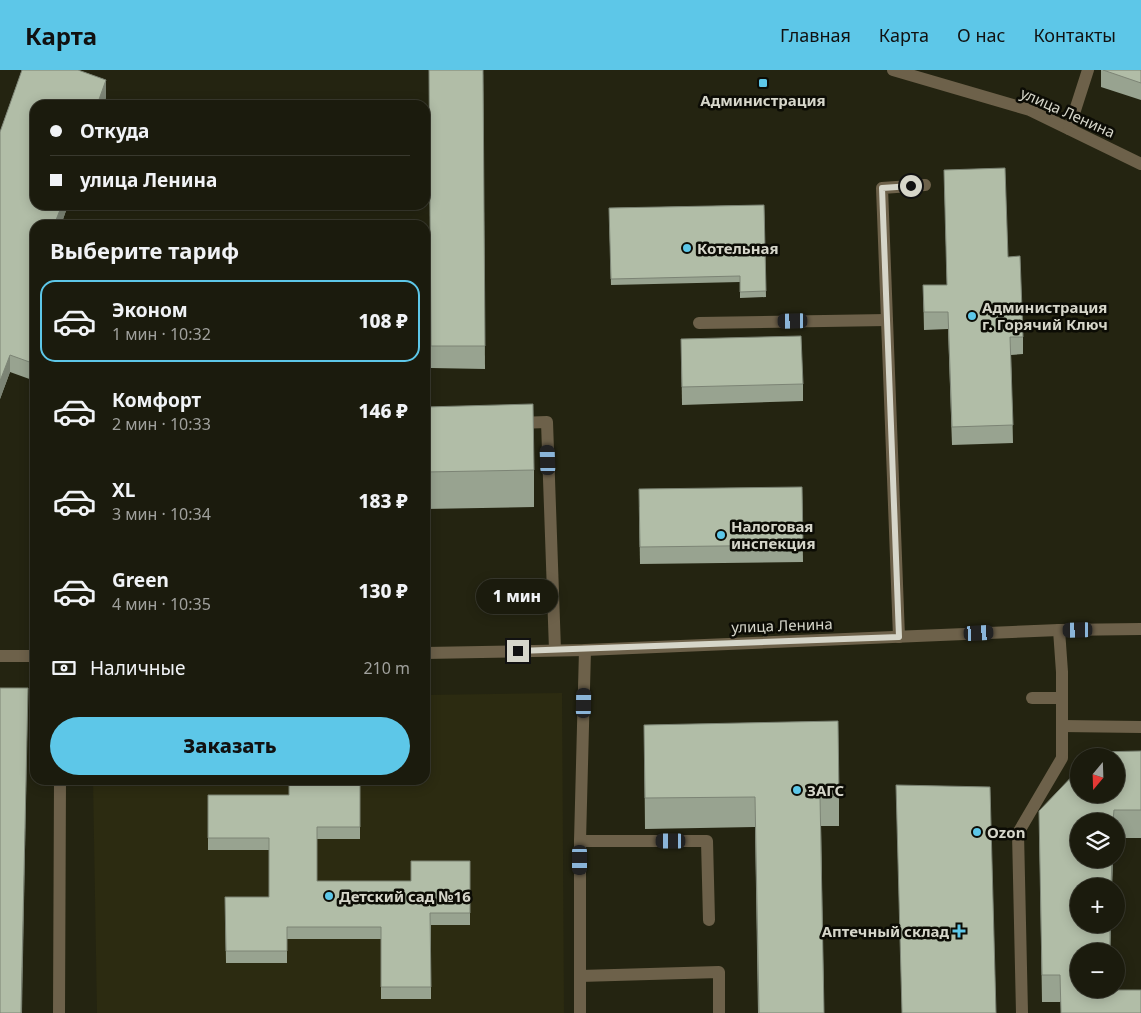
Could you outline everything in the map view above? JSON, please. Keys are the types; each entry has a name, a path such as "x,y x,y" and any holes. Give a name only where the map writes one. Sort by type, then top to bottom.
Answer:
{"street":[{"name":"улица Ленина","path":"893,70 1030,110 1141,164"},
{"path":"1069,129 1088,70"},
{"path":"899,637 882,188 925,186"},
{"path":"699,323 887,320"},
{"path":"509,423 547,422 555,650"},
{"name":"улица Ленина","path":"430,653 584,650 1059,630 1141,629"},
{"path":"1022,1013 1018,833 1062,758 1059,630"},
{"path":"580,1013 580,841 584,650"},
{"path":"0,656 30,656"},
{"path":"1032,698 1062,698"},
{"path":"1062,726 1141,727"},
{"path":"59,1013 60,785"},
{"path":"580,841 707,841 709,920"},
{"path":"580,976 719,972 720,1013"}],"shaded area":[{"name":"Детский сад №16","path":"562,693 564,1013 97,1013 93,785 430,785 430,695"}],"building":[{"path":"22,70 78,70 106,80 99,100 30,100 30,210 60,210 56,220 30,220 30,362 10,355 0,381 0,132"},
{"path":"429,70 483,70 485,346 431,346"},
{"path":"1103,70 1141,70 1141,83"},
{"name":"Администрация г. Горячий Ключ","path":"1005,168 1008,257 1020,256 1023,337 1010,337 1013,425 952,427 948,312 924,312 923,285 947,285 944,170"},
{"name":"Котельная","path":"764,205 766,291 740,292 740,276 611,279 609,208"},
{"path":"801,336 803,384 682,387 681,339"},
{"path":"533,404 534,470 430,472 430,407"},
{"name":"Налоговая инспекция","path":"802,487 803,545 640,547 639,489"},
{"path":"0,688 28,688 21,1013 0,1013"},
{"path":"838,721 839,795 820,796 824,1013 759,1013 755,797 645,798 644,725"},
{"path":"1125,751 1141,751 1141,810 1114,810 1114,813 1070,813 1070,868 1112,868 1111,878 1070,878 1070,933 1110,933 1110,943 1070,943 1070,998 1125,998 1125,990 1141,990 1141,1013 1061,1013 1060,975 1042,975 1039,811 1070,778 1070,803 1125,803"},
{"path":"289,785 360,785 360,827 317,827 317,881 411,881 411,861 470,861 470,913 430,913 431,987 381,987 381,927 287,927 287,951 226,951 225,897 269,897 269,838 208,838 208,795 289,795"},
{"path":"896,785 990,787 996,1013 902,1013"}],"place":[{"name":"Администрация","path":"763,83"},
{"name":"Котельная","path":"687,248"},
{"name":"Администрация г. Горячий Ключ","path":"972,316"},
{"name":"Налоговая инспекция","path":"721,535"},
{"name":"ЗАГС","path":"797,790"},
{"name":"Ozon","path":"977,832"},
{"name":"Детский сад №16","path":"329,896"},
{"name":"Аптечный склад","path":"959,931"}],"route":[{"path":"518,651 899,637 882,188 911,186"}]}
